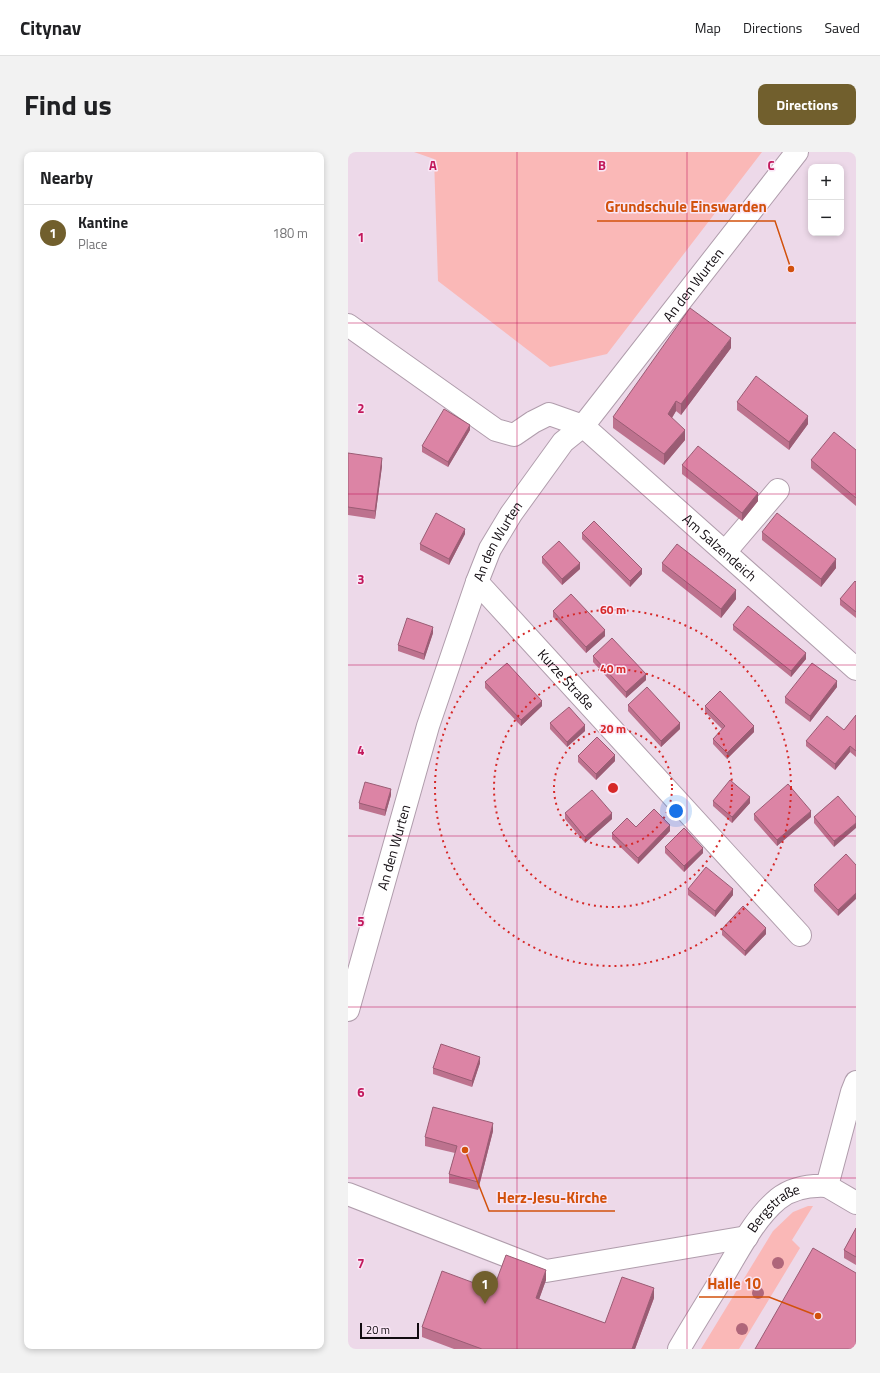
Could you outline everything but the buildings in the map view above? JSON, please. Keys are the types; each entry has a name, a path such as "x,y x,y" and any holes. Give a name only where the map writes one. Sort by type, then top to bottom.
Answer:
{"street":[{"name":"An den Wurten","path":"348,1010 428,726 477,582 490,549 511,514 563,442 583,426 797,152"},
{"path":"348,325 496,430 514,435 533,422 549,414 583,426"},
{"name":"Am Salzendeich","path":"583,426 856,669"},
{"path":"725,552 778,490"},
{"name":"Kurze Straße","path":"477,582 800,935"},
{"path":"856,1082 827,1186 856,1202"},
{"name":"Bergstraße","path":"679,1349 747,1237 762,1216 778,1199 792,1190 806,1186 827,1186"},
{"path":"348,1194 546,1271 747,1237"}],"shaded area":[{"path":"414,152 762,152 607,354 550,367 438,281 434,159"},
{"path":"808,1206 813,1206 792,1240 800,1248 739,1349 701,1349 773,1231 793,1212"}],"place":[{"name":"Grundschule Einswarden","path":"791,269"},
{"name":"Herz-Jesu-Kirche","path":"465,1150"},
{"name":"Kantine","path":"485,1304"},
{"name":"Halle 10","path":"818,1316"}]}
